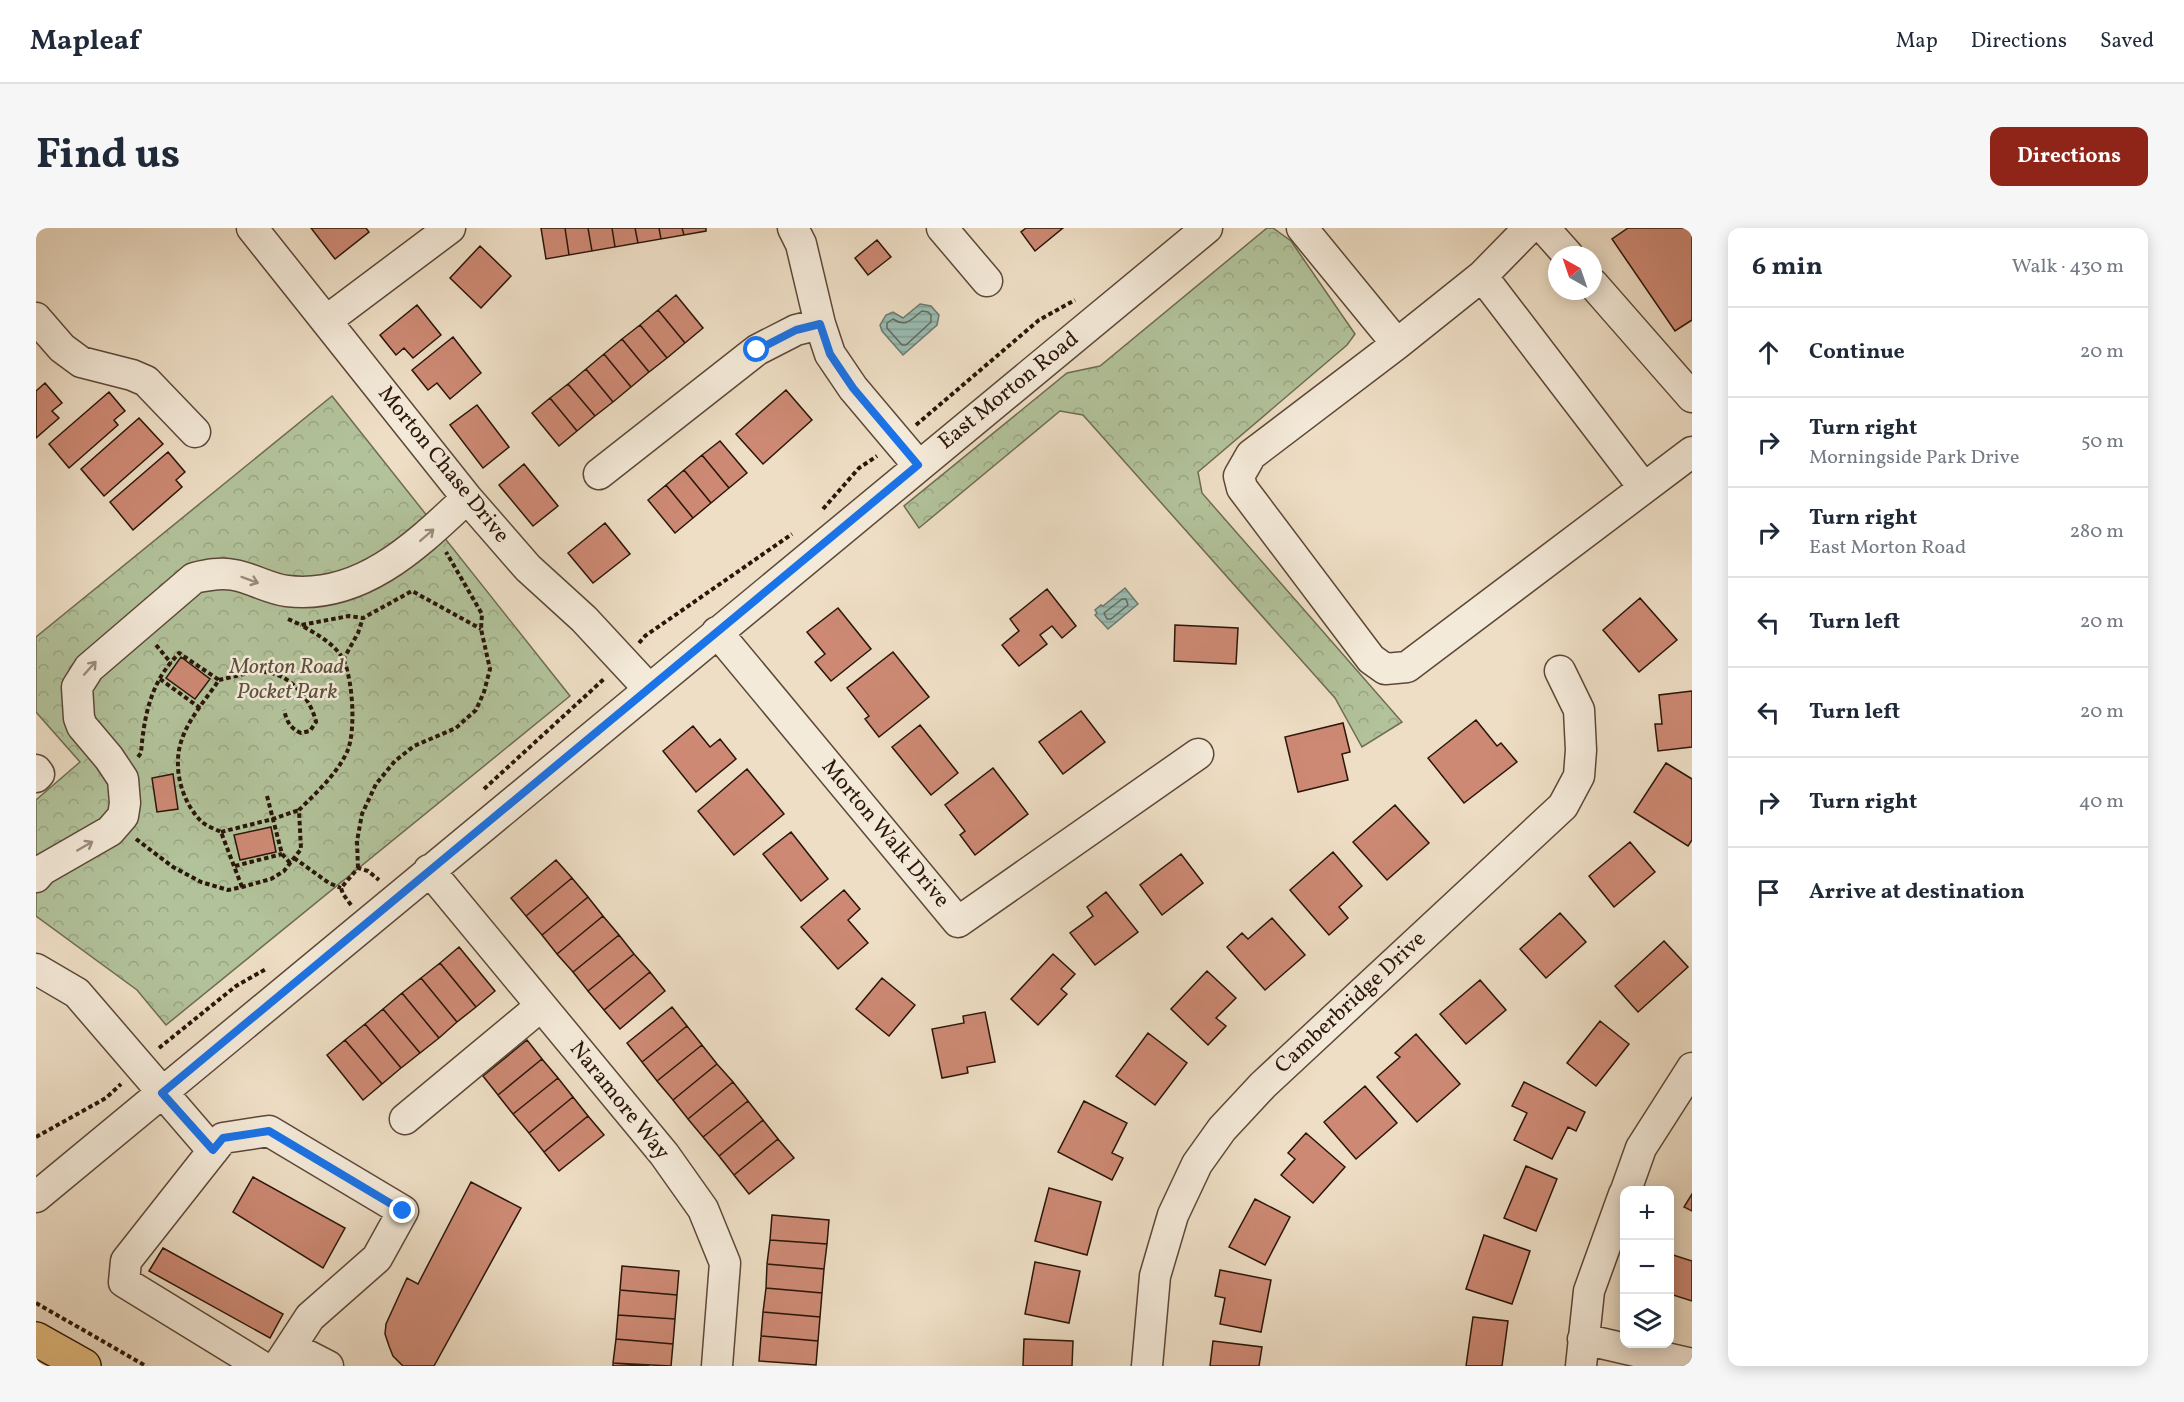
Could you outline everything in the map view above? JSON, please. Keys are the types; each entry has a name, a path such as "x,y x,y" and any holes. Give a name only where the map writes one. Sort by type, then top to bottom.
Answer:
{"highway":[{"path":"36,1339 84,1366"}],"street":[{"name":"Morton Chase Drive","path":"252,228 467,498 528,568 584,619 649,688"},
{"path":"326,321 450,228"},
{"path":"942,228 987,281"},
{"name":"East Morton Road","path":"36,1197 1207,228"},
{"path":"1302,228 1397,344"},
{"path":"1529,228 1482,276 1251,455 1239,476 1242,488 1371,659 1385,669 1407,667 1692,452"},
{"path":"1544,228 1560,246"},
{"path":"805,233 820,324 830,354 853,388 918,465"},
{"path":"1482,276 1644,488"},
{"path":"1602,294 1692,397"},
{"path":"36,318 62,348 81,362 132,375 146,381 195,432"},
{"path":"599,474 757,350 796,330 820,324"},
{"path":"36,877 42,870 110,831 123,816 125,803 123,779 82,726 79,718 77,687 89,668 194,578 211,574 235,575 286,591 326,592 361,580 408,550 467,498"},
{"name":"Morton Walk Drive","path":"717,632 958,922 1198,754"},
{"name":"Camberbridge Drive","path":"1147,1366 1155,1276 1173,1215 1197,1164 1222,1129 1263,1085 1563,806 1579,776 1581,750 1579,710 1560,671"},
{"path":"36,770 39,774 36,777"},
{"name":"Naramore Way","path":"429,870 663,1154 703,1209 725,1263 717,1366"},
{"path":"36,969 77,993 213,1150"},
{"path":"405,1119 541,1006"},
{"path":"1627,1186 1641,1148 1692,1068"},
{"path":"261,1366 124,1282 126,1260 223,1138 269,1131 403,1211 377,1258 310,1317 285,1357 328,1366"},
{"path":"1620,1206 1589,1291 1582,1353 1692,1364"}],"path":[{"path":"822,510 860,468 898,441 1039,320 1084,295"},
{"path":"341,888 358,868 357,841 362,814 376,784 395,761 414,746 456,728 476,710 484,692 490,669 481,629 482,614 458,570 446,555 444,529 440,524"},
{"path":"478,794 623,662 645,636 795,532"},
{"path":"301,625 349,616 363,618 412,591 481,629"},
{"path":"219,680 182,739 179,755 179,782 189,807 203,823 221,832 299,810 331,777 347,751 354,722 344,660 329,643 281,615"},
{"path":"344,660 363,618"},
{"path":"151,639 171,663"},
{"path":"136,759 141,753 144,722 160,679 179,653 219,680 265,672 281,676 293,685 313,709 316,722 310,731 301,733 287,723 284,711"},
{"path":"160,679 200,708"},
{"path":"267,796 282,854 290,863"},
{"path":"129,833 173,867 201,882 228,890 271,879 284,871 301,849 299,810"},
{"path":"221,832 242,888"},
{"path":"235,866 282,854"},
{"path":"294,858 329,883 341,888 351,906 358,899"},
{"path":"358,868 368,871 380,880"},
{"path":"373,887 388,873"},
{"path":"36,1137 106,1098 139,1065 236,986 272,966"},
{"path":"36,1303 146,1366"}],"green space":[{"path":"1267,228 1273,228 1291,241 1355,334 1347,345 1198,472 1202,493 1402,722 1362,747 1335,698 1083,415 1060,411 919,528 904,506 1067,373 1100,366"},
{"name":"Morton Road Pocket Park","path":"332,396 570,696 166,1025 137,990 36,916 36,800 80,762 36,712 36,637"}],"water":[{"path":"920,304 931,306 939,315 937,325 903,355 882,331 880,325 886,315 893,312 903,318"},
{"path":"1125,588 1138,604 1108,629 1095,615 1097,613 1095,610"}],"building":[{"path":"311,228 366,228 369,232 335,259"},
{"path":"541,228 565,228 569,255 546,259"},
{"path":"565,228 588,228 592,251 569,255"},
{"path":"588,228 612,228 615,247 592,251"},
{"path":"612,228 635,228 638,243 615,247"},
{"path":"635,228 659,228 661,239 638,243"},
{"path":"659,228 682,228 684,235 661,239"},
{"path":"682,228 706,228 706,231 684,235"},
{"path":"1026,228 1063,228 1035,251 1021,232"},
{"path":"1628,228 1692,228 1692,320 1675,331 1612,239"},
{"path":"877,240 891,257 868,275 855,258"},
{"path":"480,246 511,276 481,308 450,278"},
{"path":"676,295 703,328 685,343 658,310"},
{"path":"417,305 441,335 413,358 404,348 396,355 380,335"},
{"path":"658,310 685,343 667,358 640,325"},
{"path":"640,325 667,358 649,372 622,339"},
{"path":"453,337 481,373 450,399 437,383 428,390 412,370"},
{"path":"622,339 649,372 631,387 604,354"},
{"path":"604,354 631,387 613,402 586,369"},
{"path":"586,369 613,402 595,416 568,384"},
{"path":"45,383 62,403 52,411 59,418 36,438 36,391"},
{"path":"568,384 595,416 577,431 550,398"},
{"path":"786,390 812,420 763,464 736,434"},
{"path":"109,392 125,411 114,420 118,425 69,468 49,444"},
{"path":"550,398 577,431 559,446 532,413"},
{"path":"477,405 509,447 483,468 450,425"},
{"path":"139,418 163,444 104,496 81,469"},
{"path":"720,441 747,473 729,488 702,455"},
{"path":"168,452 185,472 176,480 182,487 133,530 110,502"},
{"path":"702,455 729,488 711,503 684,470"},
{"path":"524,464 558,506 533,526 499,485"},
{"path":"684,470 711,503 693,518 666,485"},
{"path":"666,485 693,518 675,533 648,500"},
{"path":"605,523 630,554 593,583 568,553"},
{"path":"1047,589 1076,626 1062,638 1052,626 1040,635 1047,644 1019,666 1002,645 1019,631 1010,619"},
{"path":"1640,598 1677,640 1639,672 1603,630"},
{"path":"838,608 871,649 831,681 815,662 825,654 807,632"},
{"path":"1175,625 1238,628 1236,664 1174,661"},
{"path":"893,652 929,697 879,737 865,719 869,716 847,688"},
{"path":"181,657 210,679 195,699 166,678"},
{"path":"1692,691 1692,747 1658,751 1655,724 1662,724 1659,695"},
{"path":"1081,711 1105,742 1063,774 1039,742"},
{"path":"1476,720 1497,746 1501,743 1517,762 1464,803 1428,758"},
{"path":"1343,723 1350,752 1342,754 1348,780 1298,792 1285,737"},
{"path":"920,725 958,773 931,795 892,747"},
{"path":"693,726 710,747 720,739 736,759 696,792 663,751"},
{"path":"1666,763 1692,779 1692,840 1688,846 1634,812"},
{"path":"993,768 1028,814 975,855 960,835 965,831 945,805"},
{"path":"747,769 784,814 734,855 698,811"},
{"path":"173,774 178,809 157,812 152,778"},
{"path":"1395,805 1429,843 1387,880 1353,842"},
{"path":"271,827 276,852 240,860 234,835"},
{"path":"791,832 828,879 801,901 763,854"},
{"path":"1630,842 1655,872 1614,907 1589,876"},
{"path":"1333,852 1362,886 1339,907 1348,918 1329,935 1290,890"},
{"path":"1181,854 1203,883 1162,915 1140,885"},
{"path":"556,860 572,878 526,916 511,898"},
{"path":"572,878 588,897 542,935 526,916"},
{"path":"844,890 860,909 848,920 868,943 838,969 801,927"},
{"path":"1106,892 1138,932 1095,965 1070,933 1093,916 1087,907"},
{"path":"588,897 603,916 557,954 542,935"},
{"path":"1560,913 1586,942 1546,978 1520,949"},
{"path":"603,916 619,935 573,972 557,954"},
{"path":"1272,918 1305,955 1265,990 1227,947 1242,933 1248,939"},
{"path":"619,935 634,954 588,991 573,972"},
{"path":"1664,941 1688,967 1638,1012 1615,986"},
{"path":"459,947 495,991 476,1007 440,963"},
{"path":"634,954 650,972 604,1010 588,991"},
{"path":"1053,954 1075,974 1061,989 1067,994 1038,1025 1011,999"},
{"path":"440,963 476,1007 457,1022 421,978"},
{"path":"1207,971 1236,998 1216,1018 1226,1026 1208,1045 1171,1009"},
{"path":"650,972 665,991 620,1029 604,1010"},
{"path":"421,978 457,1022 439,1038 402,993"},
{"path":"882,978 915,1005 889,1036 856,1009"},
{"path":"1480,980 1506,1010 1466,1044 1440,1014"},
{"path":"402,993 439,1038 420,1053 383,1009"},
{"path":"672,1007 687,1026 642,1062 627,1043"},
{"path":"383,1009 420,1053 401,1068 365,1024"},
{"path":"985,1012 995,1062 967,1067 968,1073 942,1078 932,1029 964,1023 963,1016"},
{"path":"1600,1021 1629,1044 1596,1086 1567,1063"},
{"path":"365,1024 401,1068 382,1084 345,1040"},
{"path":"687,1026 702,1045 657,1081 642,1062"},
{"path":"1148,1033 1187,1063 1155,1105 1116,1076"},
{"path":"1416,1034 1460,1084 1417,1122 1377,1077 1400,1057 1395,1053"},
{"path":"345,1040 382,1084 363,1100 327,1055"},
{"path":"527,1040 542,1059 498,1095 483,1076"},
{"path":"702,1045 717,1064 673,1100 657,1081"},
{"path":"542,1059 558,1078 513,1114 498,1095"},
{"path":"717,1064 733,1082 688,1119 673,1100"},
{"path":"558,1078 573,1097 529,1133 513,1114"},
{"path":"733,1082 748,1101 703,1137 688,1119"},
{"path":"1524,1082 1585,1112 1576,1131 1568,1127 1552,1159 1514,1140 1527,1113 1512,1106"},
{"path":"1365,1086 1397,1123 1356,1159 1324,1122"},
{"path":"573,1097 588,1116 544,1152 529,1133"},
{"path":"748,1101 763,1120 719,1156 703,1137"},
{"path":"1084,1101 1127,1123 1112,1153 1123,1158 1112,1180 1058,1152"},
{"path":"588,1116 604,1135 559,1171 544,1152"},
{"path":"763,1120 778,1139 734,1175 719,1156"},
{"path":"1306,1133 1345,1167 1313,1203 1281,1175 1295,1159 1288,1153"},
{"path":"778,1139 794,1158 749,1194 734,1175"},
{"path":"1526,1166 1557,1179 1536,1231 1504,1218"},
{"path":"253,1177 345,1228 323,1268 233,1212"},
{"path":"471,1182 521,1208 434,1366 403,1366 393,1356 385,1334 386,1324 407,1278 418,1284"},
{"path":"1049,1188 1101,1202 1087,1255 1035,1241"},
{"path":"1692,1194 1692,1211 1684,1207"},
{"path":"1255,1199 1290,1217 1265,1265 1229,1247"},
{"path":"772,1215 829,1220 827,1244 770,1240"},
{"path":"1484,1235 1530,1251 1512,1304 1466,1289"},
{"path":"770,1240 827,1244 824,1269 767,1264"},
{"path":"163,1248 283,1314 270,1338 149,1271"},
{"path":"1674,1255 1692,1261 1692,1301 1674,1295"},
{"path":"1035,1262 1080,1271 1069,1323 1025,1314"},
{"path":"767,1264 824,1269 822,1293 766,1288"},
{"path":"622,1266 679,1271 677,1295 620,1290"},
{"path":"1220,1270 1271,1280 1261,1332 1220,1324 1225,1298 1215,1296"},
{"path":"766,1288 822,1293 820,1317 763,1312"},
{"path":"620,1290 677,1295 675,1319 618,1315"},
{"path":"763,1312 820,1317 818,1341 761,1336"},
{"path":"618,1315 675,1319 673,1344 616,1339"},
{"path":"1473,1317 1508,1321 1502,1366 1466,1366"},
{"path":"761,1336 818,1341 816,1365 759,1361"},
{"path":"616,1339 673,1344 671,1366 613,1363"},
{"path":"1024,1339 1073,1341 1072,1366 1023,1366"},
{"path":"1213,1341 1262,1347 1259,1366 1210,1366"},
{"path":"613,1363 649,1366 613,1366"}],"route":[{"path":"403,1211 269,1131 223,1138 213,1150 162,1093 918,465 853,388 830,354 820,324 796,330 757,350"}]}
